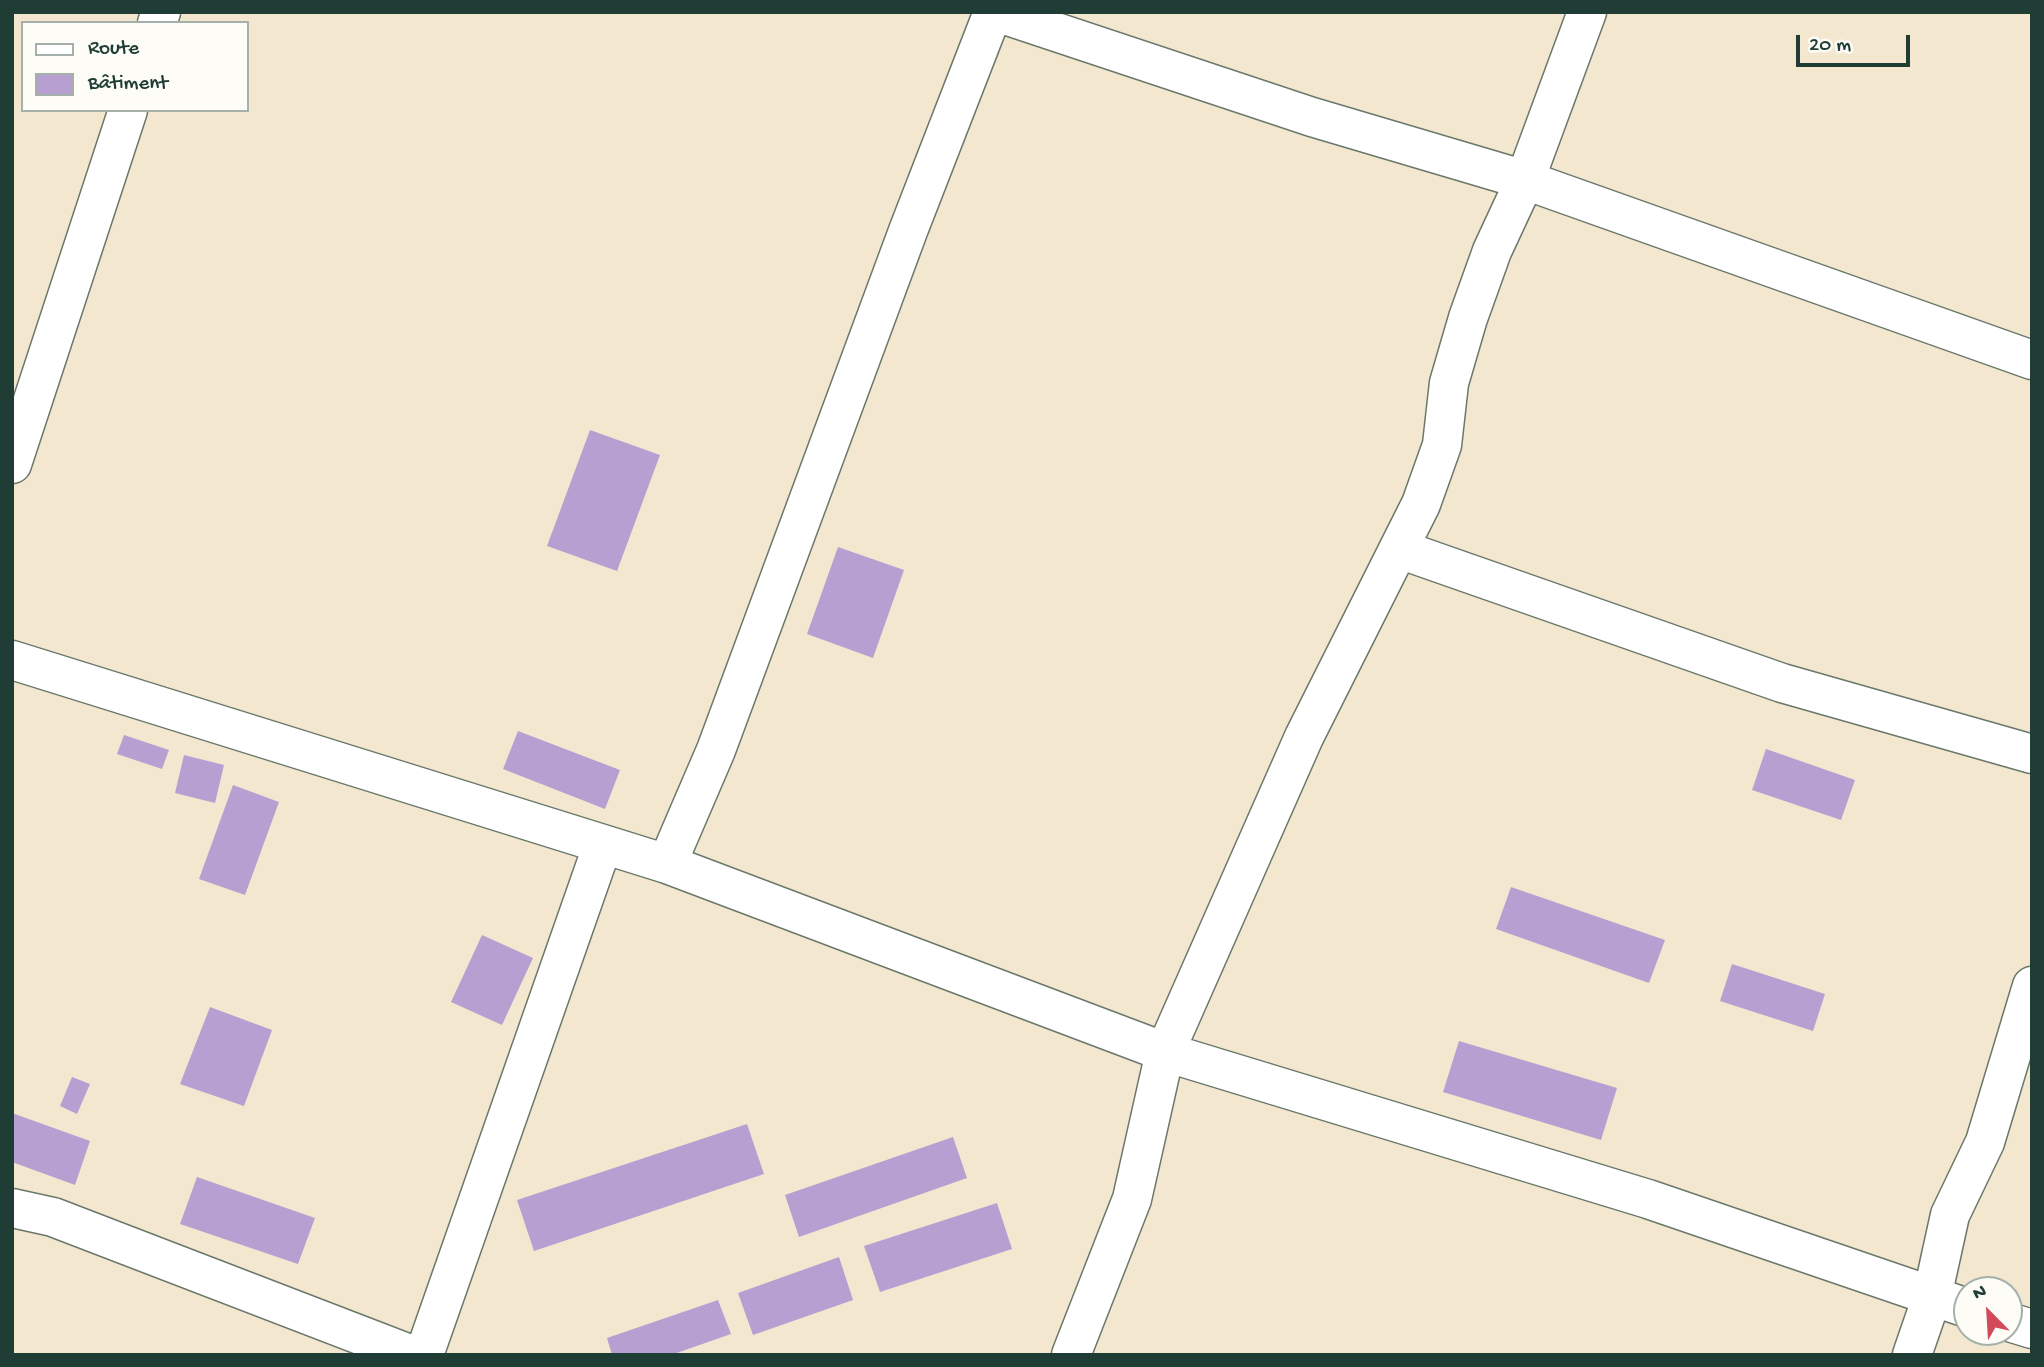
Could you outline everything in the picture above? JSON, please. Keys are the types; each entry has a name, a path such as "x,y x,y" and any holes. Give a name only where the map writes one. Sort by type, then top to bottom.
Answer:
{"street":[{"path":"667,864 716,750 889,283 995,12 1312,117 1525,180 2032,360"},
{"path":"1071,1355 1132,1199 1165,1052 1304,737 1422,504 1442,445 1449,383 1468,318 1492,251 1525,180 1587,12"},
{"path":"12,464 127,112"},
{"path":"1399,549 1782,683 2032,754"},
{"path":"12,660 667,864 1165,1052 1648,1199 1950,1303"},
{"path":"424,1355 603,844"},
{"path":"1912,1355 1950,1303 1950,1215 1985,1142 2032,986"},
{"path":"12,1208 53,1217 412,1355"}],"building":[{"path":"590,430 660,455 617,571 547,546"},
{"path":"838,547 904,570 873,658 807,634"},
{"path":"518,731 620,770 605,809 503,769"},
{"path":"124,735 169,750 162,769 117,754"},
{"path":"1766,749 1855,780 1841,820 1752,790"},
{"path":"184,755 224,765 215,803 175,793"},
{"path":"233,785 279,802 245,895 199,879"},
{"path":"1511,887 1665,940 1649,983 1496,929"},
{"path":"482,935 533,958 502,1025 451,1002"},
{"path":"1732,964 1825,994 1813,1031 1720,1001"},
{"path":"210,1007 272,1030 244,1106 180,1084"},
{"path":"1459,1041 1617,1088 1601,1140 1443,1092"},
{"path":"72,1077 90,1084 77,1114 60,1106"},
{"path":"12,1113 90,1141 75,1185 12,1162"},
{"path":"747,1124 764,1174 534,1251 517,1200"},
{"path":"953,1137 967,1178 799,1237 785,1195"},
{"path":"197,1177 315,1218 298,1264 180,1224"},
{"path":"997,1203 1012,1249 880,1292 864,1246"},
{"path":"839,1257 853,1300 753,1335 738,1293"},
{"path":"718,1300 731,1334 671,1355 612,1355 607,1338"}]}
